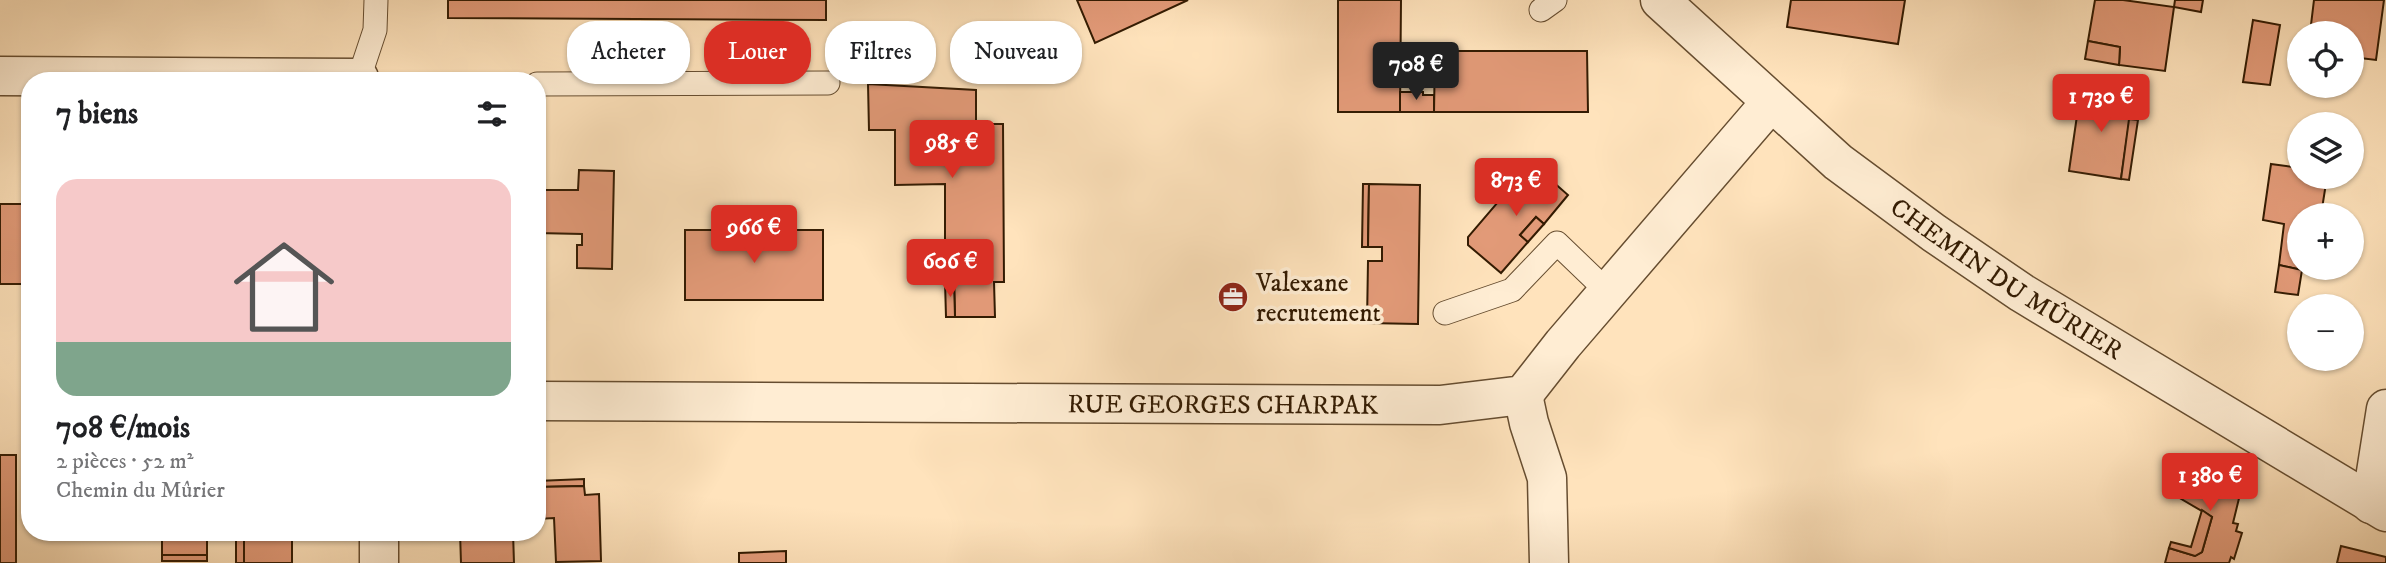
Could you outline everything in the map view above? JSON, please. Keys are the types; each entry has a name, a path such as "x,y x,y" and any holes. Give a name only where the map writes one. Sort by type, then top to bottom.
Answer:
{"street":[{"name":"CHEMIN DU MÛRIER","path":"1660,0 1838,162 1934,233 2022,293 2378,508"},
{"path":"0,76 21,76"},
{"path":"1549,563 1547,478 1523,395 1563,344 1771,103"},
{"name":"RUE GEORGES CHARPAK","path":"546,401 1440,405 1523,395"},
{"path":"2378,508 2386,408"},
{"path":"379,541 379,563"}],"lane":[{"path":"361,72 375,30 376,0"},
{"path":"546,84 825,83"},
{"path":"1445,313 1512,290 1557,243 1608,292"}],"building":[{"path":"448,0 826,0 826,20 448,18"},
{"path":"1077,0 1188,0 1095,43"},
{"path":"1338,0 1401,0 1400,112 1338,112"},
{"path":"1791,0 1905,0 1898,44 1787,27"},
{"path":"2095,0 2123,0 2174,7 2165,71 2119,65 2120,47 2088,41"},
{"path":"2175,0 2203,0 2201,12 2174,7"},
{"path":"2314,0 2384,0 2376,60 2364,58 2364,21 2311,21"},
{"path":"2253,20 2280,25 2270,85 2243,82"},
{"path":"2088,41 2120,47 2119,65 2085,59"},
{"path":"1435,51 1587,51 1588,112 1434,112"},
{"path":"868,84 976,90 976,124 1003,124 1004,282 994,282 995,317 955,317 954,281 945,281 945,184 895,185 895,130 869,130"},
{"path":"2081,88 2133,96 2121,179 2069,171"},
{"path":"1400,92 1434,95 1434,112 1400,112"},
{"path":"2129,119 2138,120 2129,180 2121,179"},
{"path":"2271,164 2287,166 2287,189 2325,189 2323,203 2287,203 2287,267 2279,265 2284,224 2263,220"},
{"path":"1528,167 1536,167 1568,195 1544,224 1536,217 1520,235 1528,242 1501,273 1468,245 1468,237"},
{"path":"579,170 614,171 612,269 577,268 577,245 582,245 582,234 546,233 546,190 578,190"},
{"path":"1363,184 1369,184 1368,247 1362,247"},
{"path":"1369,184 1420,185 1418,324 1367,323 1368,261 1382,261 1382,247 1368,247"},
{"path":"0,204 21,204 21,284 0,284"},
{"path":"1536,217 1544,224 1528,242 1520,235"},
{"path":"685,230 823,230 823,300 685,300"},
{"path":"2279,265 2287,267 2287,280 2300,280 2298,294 2275,292"},
{"path":"945,281 954,281 955,317 946,317"},
{"path":"0,455 16,455 16,563 0,563"},
{"path":"2191,457 2242,486 2233,523 2238,524 2236,531 2242,533 2234,559 2231,557 2229,563 2165,563 2169,548 2195,556 2202,552 2212,517 2171,493"},
{"path":"584,479 584,486 546,487 546,481"},
{"path":"584,486 585,495 599,494 601,561 556,562 554,518 546,518 546,487"},
{"path":"2202,510 2212,517 2202,552 2195,556 2169,548 2171,542 2191,547"},
{"path":"162,541 207,541 207,555 162,555"},
{"path":"236,541 244,541 244,563 236,563"},
{"path":"244,541 292,541 292,563 244,563"},
{"path":"460,541 513,541 514,563 461,563"},
{"path":"2341,546 2386,557 2386,563 2337,563"},
{"path":"786,551 786,563 739,563 739,553"},
{"path":"162,555 207,555 207,561 162,561"}],"place":[{"name":"Valexane recrutement","path":"1233,297"}]}
